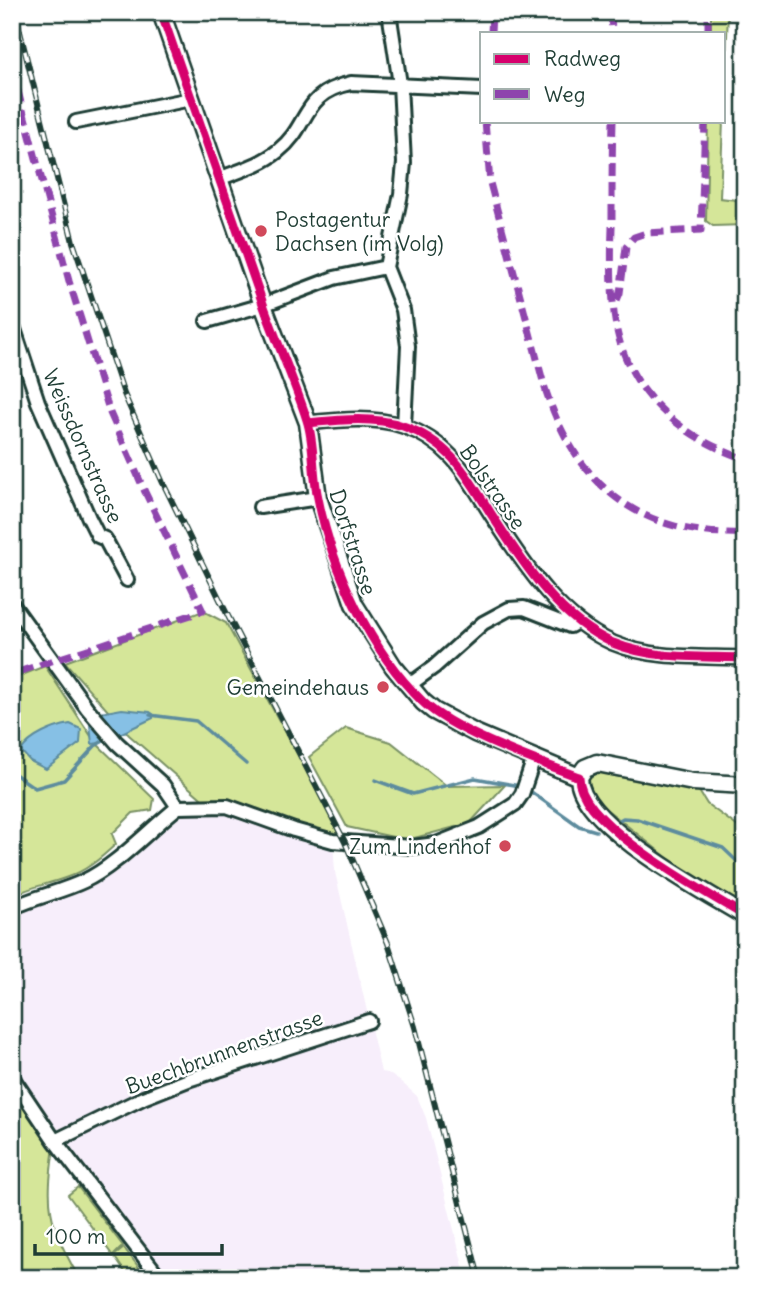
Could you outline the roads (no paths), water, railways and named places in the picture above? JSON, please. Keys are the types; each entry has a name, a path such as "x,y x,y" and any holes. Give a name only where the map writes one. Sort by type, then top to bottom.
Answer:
{"street":[{"name":"Dorfstrasse","path":"161,12 308,423 318,498 354,604 372,636 423,702 445,718 579,777"},
{"path":"389,12 400,84 404,163 401,194 386,267 403,310 408,346 404,426"},
{"path":"219,179 263,161 279,151 314,103 327,90 351,83 480,89"},
{"path":"76,122 191,99"},
{"path":"207,321 264,305 334,278 386,267"},
{"name":"Weissdornstrasse","path":"12,323 38,402 97,536 105,539 127,580"},
{"name":"Bolstrasse","path":"308,423 356,419 404,426 451,454 551,598 578,622"},
{"path":"260,507 318,498"},
{"path":"12,604 87,708 117,743 163,785 178,807"},
{"path":"408,686 483,624 509,609 524,608 570,626 578,622 614,643 637,650 660,654 745,657"},
{"path":"12,908 99,873 178,807 227,806 333,841 412,846 436,844 457,838 508,810 519,800 534,758"},
{"path":"745,785 693,782 597,763 585,768 579,777 583,794 591,806 624,838 745,916"},
{"name":"Buechbrunnenstrasse","path":"55,1141 143,1098 191,1079 369,1021"},
{"path":"12,1077 55,1141 160,1278"}],"water":[{"path":"122,709 150,712 153,718 101,743 92,744 89,715"},
{"path":"70,724 81,729 80,743 46,769 30,761 21,751 43,733"}],"waterway":[{"path":"150,715 196,721 246,764"},
{"path":"12,772 35,788 64,780 95,746 103,741"},
{"path":"12,761 22,753"},
{"path":"375,780 413,794 475,778 520,786"},
{"path":"527,789 579,826 596,831"},
{"path":"616,822 623,818 637,819 723,848 745,869"}],"railway":[{"path":"15,12 73,242 124,394 163,483 229,618 345,842 388,943 415,1027 479,1278"}],"place":[{"name":"Postagentur Dachsen (im Volg)","path":"261,231"},
{"name":"Gemeindehaus","path":"383,687"},
{"name":"Zum Lindenhof","path":"505,846"}]}
